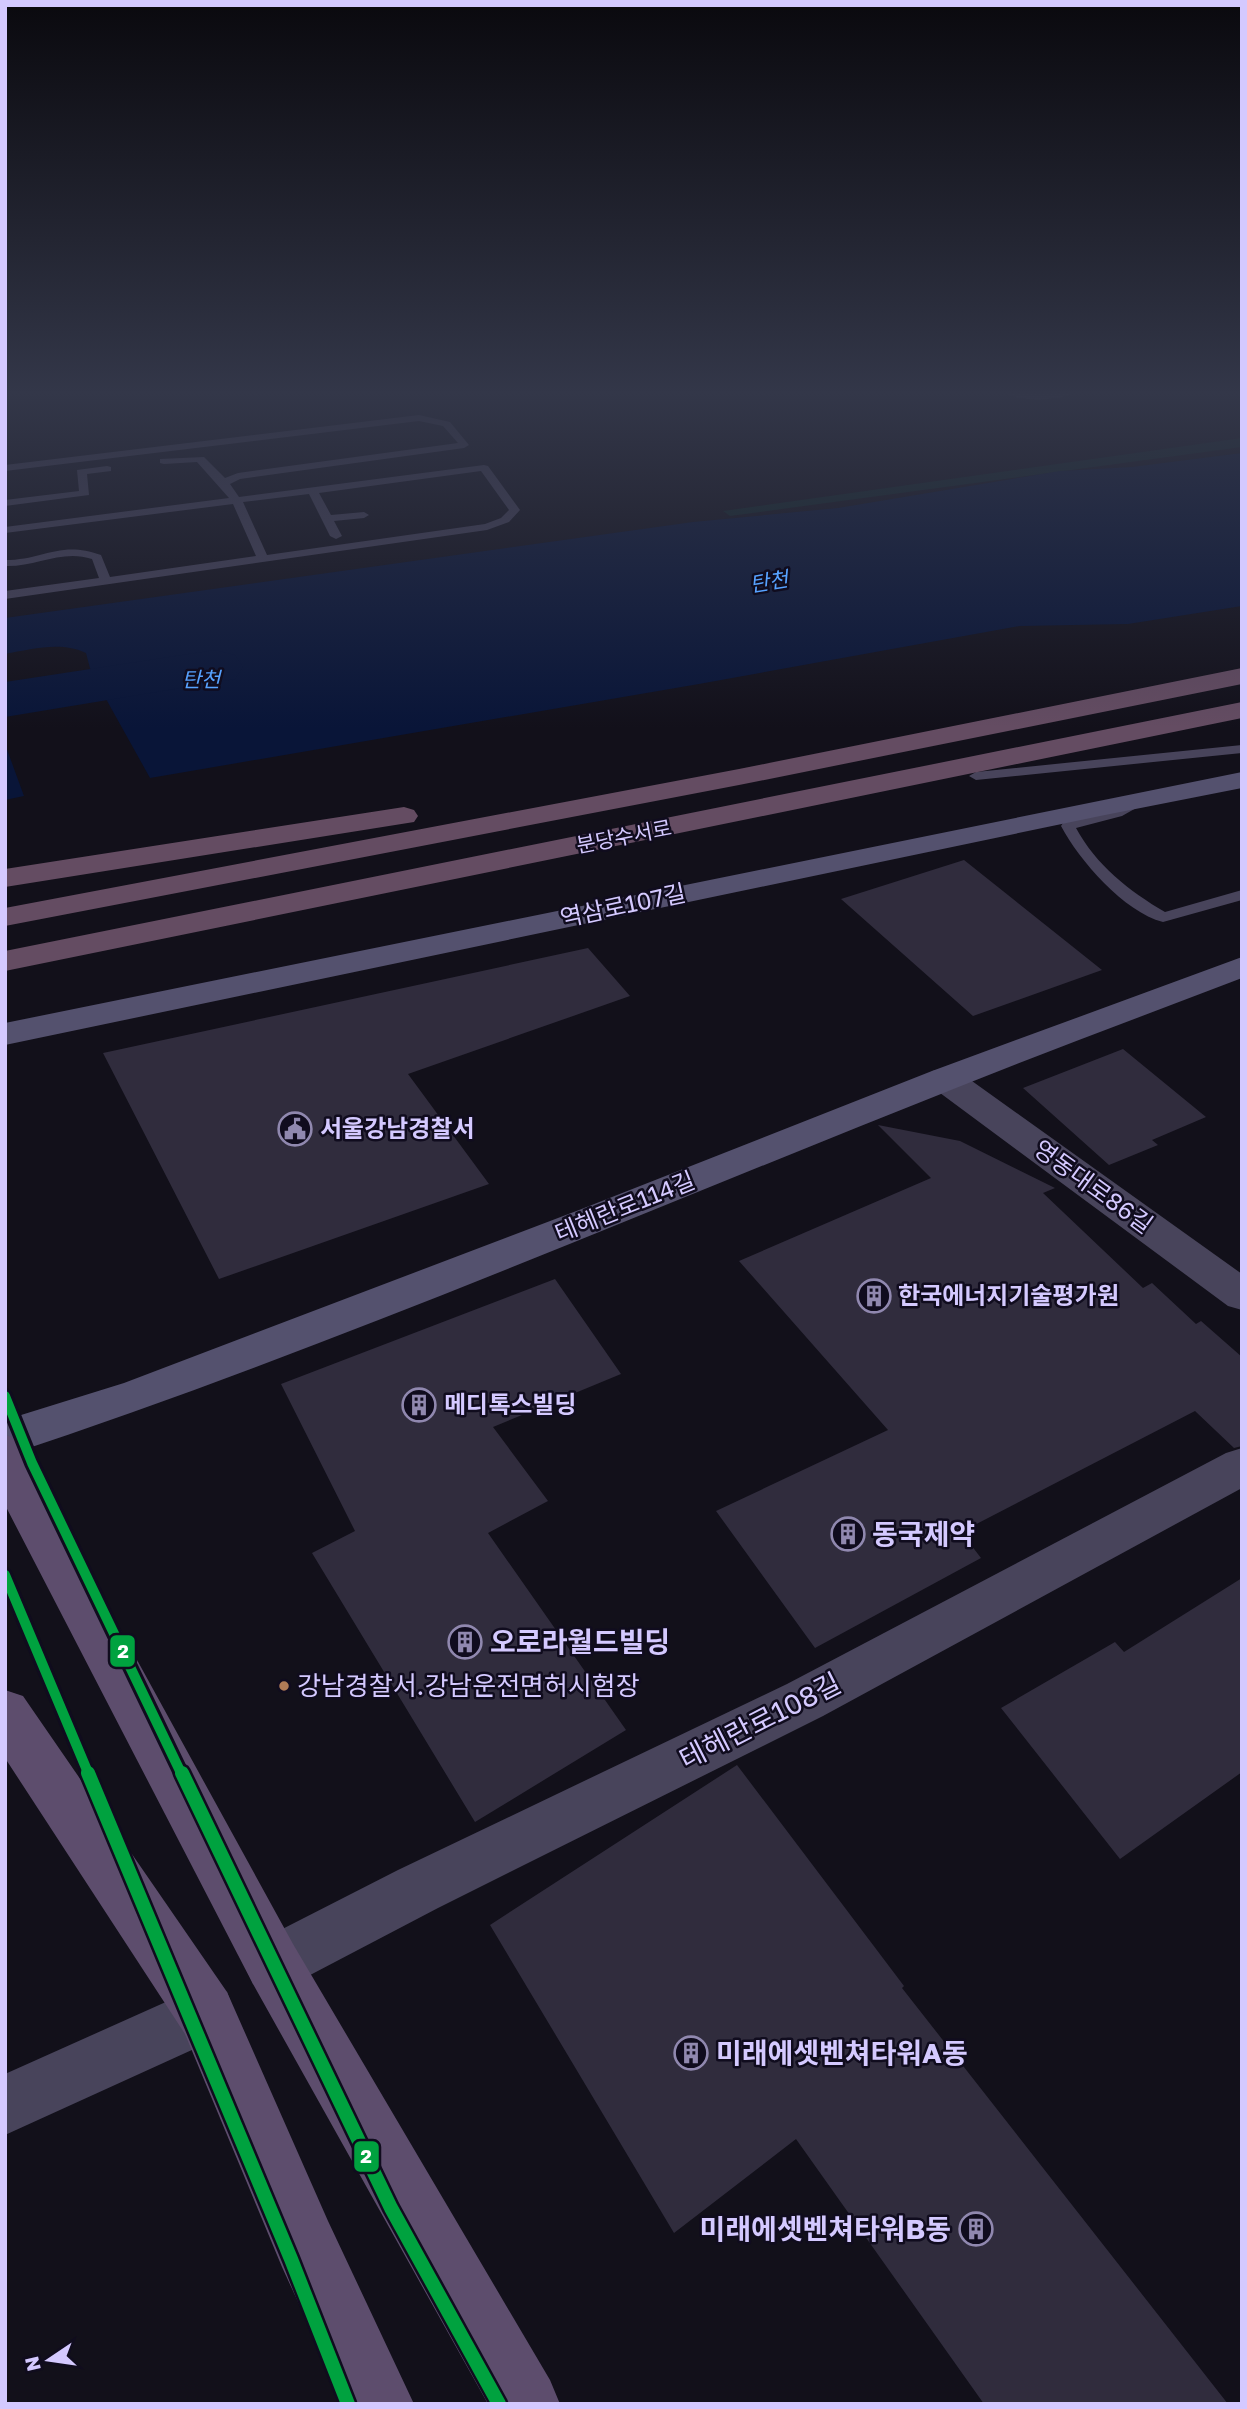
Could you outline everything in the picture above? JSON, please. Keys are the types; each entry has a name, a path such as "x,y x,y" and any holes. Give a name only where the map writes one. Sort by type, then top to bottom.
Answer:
{"highway":[{"name":"분당수서로","path":"5,917 739,777 1242,676"},
{"name":"분당수서로","path":"5,961 1242,710"},
{"path":"5,878 557,792 739,777"},
{"path":"5,905 206,880"}],"main road":[{"path":"5,1453 27,1503 273,1964 526,2404"},
{"path":"5,1713 206,2013 304,2245 380,2404"}],"street":[{"name":"역삼로107길","path":"5,1034 1143,798 1242,780"},
{"name":"테헤란로114길","path":"5,1438 138,1395 605,1215 945,1079 1242,967"},
{"name":"영동대로86길","path":"945,1079 1242,1295"},
{"name":"테헤란로108길","path":"273,1964 418,1889 805,1700 1242,1466"},
{"path":"5,2105 206,2013"}],"lane":[{"path":"5,530 216,502"},
{"path":"236,502 262,557"},
{"path":"319,502 336,536"},
{"path":"5,595 488,527 505,520 515,510 509,502"},
{"path":"327,519 364,515"},
{"path":"5,538 39,525"},
{"path":"5,563 26,562 57,552 83,551 97,557 106,580"},
{"path":"976,776 1242,749"},
{"path":"1143,798 1117,813 1068,826 1075,842 1129,898 1163,917 1242,895"}],"green space":[{"path":"784,502 831,502 730,516 723,511"}],"water":[{"name":"탄천","path":"871,502 1242,502 1242,606 1128,624 1020,626 150,778 91,672 86,653 57,647 5,654 5,618 693,522"},
{"path":"5,744 24,796 5,800"}],"building":[{"path":"964,860 1102,970 973,1016 841,899"},
{"name":"서울강남경찰서","path":"588,948 630,996 408,1074 489,1184 219,1279 103,1053"},
{"path":"1123,1049 1206,1117 1152,1140 1158,1145 1109,1165 1023,1088"},
{"path":"878,1125 960,1141 1055,1188 1043,1193 1143,1288 1152,1283 1196,1324 1201,1321 1242,1357 1242,1446 1234,1448 1195,1411 961,1532 981,1558 815,1648 716,1511 888,1430 739,1261 931,1178"},
{"path":"555,1279 621,1374 493,1427 548,1501 488,1533 626,1730 475,1822 312,1553 355,1531 281,1384"},
{"path":"1242,1578 1242,1772 1120,1859 1001,1708 1115,1642 1124,1652"},
{"path":"737,1765 904,1986 902,1988 1228,2404 984,2404 796,2139 674,2233 490,1925"}],"waterway":[{"name":"탄천","path":"5,700 215,667"}],"transit line":[{"name":"2","path":"5,1396 32,1463 391,2208 499,2404"},
{"name":"2","path":"5,1575 291,2259 348,2404"}],"place":[{"name":"서울강남경찰서","path":"295,1129"},
{"name":"한국에너지기술평가원","path":"874,1296"},
{"name":"메디톡스빌딩","path":"419,1405"},
{"name":"동국제약","path":"848,1534"},
{"name":"오로라월드빌딩","path":"465,1642"},
{"name":"강남경찰서.강남운전면허시험장","path":"284,1686"},
{"name":"미래에셋벤쳐타워A동","path":"691,2053"},
{"name":"미래에셋벤쳐타워B동","path":"976,2229"}]}
